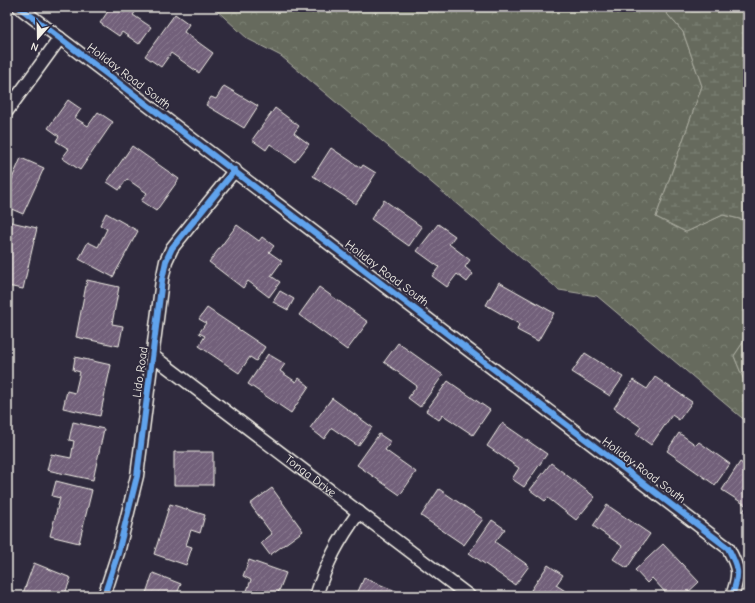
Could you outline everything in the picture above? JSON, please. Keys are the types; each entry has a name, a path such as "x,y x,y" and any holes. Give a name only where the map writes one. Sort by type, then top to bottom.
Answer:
{"street":[{"name":"Holiday Road South","path":"19,7 728,548 738,570 732,596"},
{"path":"7,111 60,38"},
{"name":"Lido Road","path":"104,596 118,553 137,476 162,280 166,261 172,248 234,170"},
{"name":"Tonga Drive","path":"153,356 469,596"},
{"path":"316,596 330,558 343,535 359,512"}],"green space":[{"path":"213,7 661,7 683,32 702,86 656,217 686,232 723,215 748,221 748,335 734,356 748,390 748,423 597,296 559,290 281,56 248,39"},
{"path":"661,7 748,7 748,221 723,215 686,232 656,217 702,86 683,32"},
{"path":"748,335 748,390 734,356"}],"building":[{"path":"111,7 139,7 133,15 151,27 139,44 122,32 119,36 100,23"},
{"path":"175,14 189,24 184,32 213,53 199,73 171,53 161,67 145,56"},
{"path":"224,86 258,106 244,128 206,105 211,97 216,99"},
{"path":"68,100 81,109 75,118 88,126 98,112 113,122 80,170 62,158 69,149 56,141 59,136 48,128"},
{"path":"275,108 299,126 294,133 309,144 295,162 270,144 266,150 252,140"},
{"path":"132,146 179,179 156,211 141,201 147,193 127,179 119,190 107,182"},
{"path":"331,148 361,168 363,165 376,173 356,204 313,176"},
{"path":"21,158 44,168 23,214 7,207 7,190"},
{"path":"384,200 422,227 409,246 371,219"},
{"path":"106,213 138,231 113,277 79,259 88,242 98,247 107,229 100,225"},
{"path":"7,221 37,228 23,289 7,286"},
{"path":"438,224 455,236 449,244 470,260 465,267 473,274 467,282 457,274 447,287 432,276 439,267 417,251"},
{"path":"237,225 259,241 262,237 274,246 269,252 282,261 271,276 280,282 269,297 248,281 243,288 209,262"},
{"path":"87,280 119,287 112,324 123,326 119,346 76,337"},
{"path":"499,282 554,313 538,341 517,330 519,324 486,305"},
{"path":"319,287 368,322 347,350 299,315"},
{"path":"280,291 294,299 288,310 273,302"},
{"path":"207,308 265,347 256,361 250,357 239,373 199,346 205,336 199,333 206,323 199,319"},
{"path":"398,343 443,375 420,407 408,398 417,386 384,362"},
{"path":"585,353 623,377 610,396 572,372"},
{"path":"268,354 285,364 280,371 296,382 299,378 309,386 291,413 248,384"},
{"path":"75,357 111,365 100,416 63,408 67,391 75,393 80,372 73,370"},
{"path":"655,377 692,402 679,420 672,415 651,445 636,434 641,427 614,408 633,380 647,389"},
{"path":"448,381 490,410 473,435 443,415 439,420 426,411"},
{"path":"332,398 372,427 358,446 332,428 324,439 310,428"},
{"path":"73,422 104,429 93,480 47,470 51,454 71,458 74,441 69,440"},
{"path":"502,423 547,454 524,487 512,479 519,468 487,446"},
{"path":"679,433 696,445 699,442 730,464 715,485 667,451"},
{"path":"379,434 391,442 385,450 416,472 400,495 357,465"},
{"path":"174,452 213,452 213,485 174,485"},
{"path":"740,462 748,467 748,514 743,511 747,506 722,490"},
{"path":"551,463 595,497 576,520 548,498 545,501 530,490"},
{"path":"56,481 92,490 79,543 50,536 60,498 52,496"},
{"path":"272,488 303,531 270,555 261,543 272,534 250,504"},
{"path":"439,489 483,519 464,545 421,516"},
{"path":"170,504 205,515 200,533 191,530 186,545 192,547 186,565 154,554"},
{"path":"607,505 650,534 627,568 613,559 622,546 593,526"},
{"path":"492,520 505,529 495,542 529,566 515,585 469,553"},
{"path":"663,544 699,582 684,596 663,596 666,593 652,578 647,583 635,570"},
{"path":"249,560 286,573 277,596 245,596 251,580 243,576"},
{"path":"34,563 71,578 64,596 22,596"},
{"path":"548,565 563,575 556,585 573,596 527,596"},
{"path":"153,573 181,584 176,596 145,596"},
{"path":"364,578 408,596 356,596"}],"cycle path":[{"path":"19,7 728,548 737,571 732,596"},
{"path":"104,596 118,553 137,476 162,280 166,261 172,248 235,170"}]}
